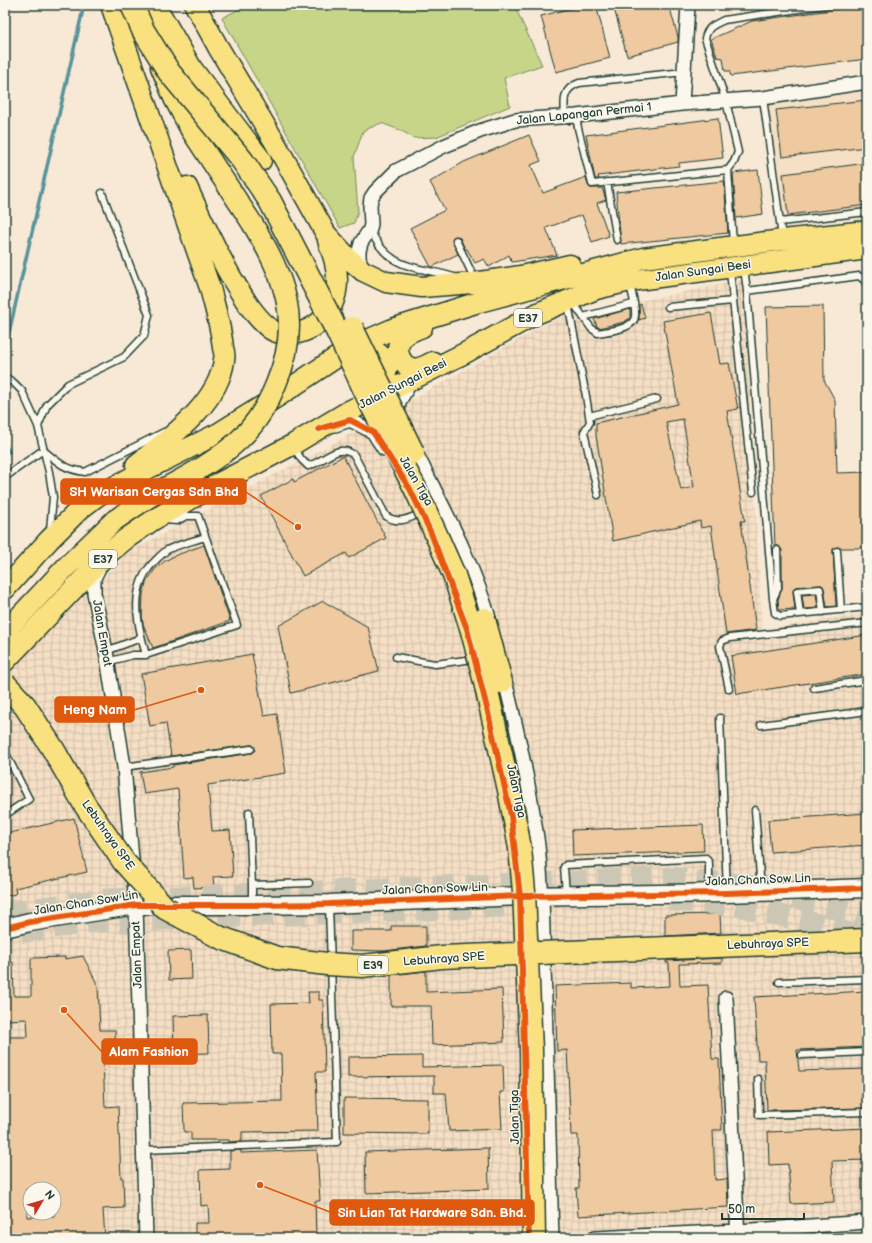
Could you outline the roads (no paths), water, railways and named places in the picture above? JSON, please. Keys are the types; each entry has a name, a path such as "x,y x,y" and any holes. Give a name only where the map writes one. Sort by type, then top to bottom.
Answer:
{"highway":[{"path":"132,5 143,30 169,72 242,160 270,201 338,333 373,408 418,496 454,575 472,631 509,790 520,848 524,892 531,1050 534,1238"},
{"path":"154,5 191,69 260,160 285,200 348,319 442,513 462,556 484,619 493,650 524,786 538,889 541,921 549,1238"},
{"name":"Lebuhraya SPE","path":"5,684 25,706 53,749 85,805 124,862 165,908 219,937 277,958 327,964 362,966 442,957 867,940"},
{"name":"Lebuhraya SPE","path":"5,695 19,708 81,810 119,867 160,912 217,944 273,965 322,974 366,974 444,965 867,952"}],"main road":[{"path":"97,496 163,443 200,410 216,386 224,360 222,331 210,288 111,5"},
{"path":"5,632 66,567 115,520 154,494 197,471 218,457 240,439 268,404 286,355 290,330 288,305 280,277 270,253 191,130 174,98 158,60 140,5"},
{"path":"195,5 330,239 363,271 386,282 422,287 520,276 608,259 643,258"},
{"path":"132,66 207,232 241,294 260,320 271,330 295,334 305,332 327,316 334,303 337,279 330,239"},
{"name":"Jalan Sungai Besi","path":"5,589 80,509 97,496 219,433 280,395 352,346 411,322 643,258 733,247 781,231 867,231"},
{"name":"Jalan Sungai Besi","path":"5,661 104,557 127,538 153,520 292,445 347,412 465,353 538,313 596,288 630,281 867,249"},
{"path":"496,298 412,331 400,340 398,351 406,366 411,368 422,367 502,332"},
{"path":"221,482 382,381 386,374 386,365 377,352 368,351 356,355 280,395"}],"street":[{"path":"682,104 688,5"},
{"name":"Jalan Lapangan Permai 1","path":"361,244 372,224 370,206 372,198 375,192 396,171 444,146 480,131 515,120 763,98 867,82"},
{"path":"330,239 348,247 361,244 359,258 363,271"},
{"name":"Jalan Tiga","path":"413,379 399,402 398,417 456,535 480,592 490,622 517,726 530,794 537,840 542,897 552,1238"},
{"name":"Jalan Tiga","path":"319,429 350,420 373,432 410,489 422,513 451,583 467,629 487,708 511,816 520,896 529,1238"},
{"name":"Jalan Empat","path":"104,557 94,578 94,593 124,767 136,905 146,1238"},
{"name":"Jalan Chan Sow Lin","path":"5,928 30,922 136,905 252,906 520,896 542,897 728,893 867,888"},
{"path":"726,998 738,1234"},
{"path":"594,1238 738,1234 867,1222"}],"lane":[{"path":"733,247 728,170 734,162 738,152 726,101 706,38 707,30 724,20 824,5"},
{"path":"684,72 579,83 573,85 568,90 564,96 592,184 728,170"},
{"path":"763,98 781,231 867,212"},
{"path":"607,182 617,240"},
{"path":"38,426 47,404 68,384 124,357 144,336 149,315 102,193"},
{"path":"370,229 383,251 396,262 419,270 474,282"},
{"path":"456,240 474,282"},
{"path":"737,266 747,291 775,613 780,616 867,607"},
{"path":"737,266 733,301 753,492"},
{"path":"747,291 859,276 867,285"},
{"path":"569,299 591,328 598,333 617,330 632,323 636,317 630,281"},
{"path":"569,299 590,422 584,432 598,495"},
{"path":"668,307 733,301"},
{"path":"583,317 634,304"},
{"path":"5,378 14,383 22,391 38,426 49,472 53,497 50,540"},
{"path":"589,416 657,399"},
{"path":"43,450 63,466 85,472 190,419"},
{"path":"292,445 301,459 308,466 341,450 349,451 354,455 386,516 395,521 404,521 422,513"},
{"path":"5,477 43,450"},
{"path":"106,656 146,655 237,624 198,516 186,516 177,521 153,520"},
{"path":"146,655 136,611 139,586 148,568 166,551 205,537"},
{"path":"773,599 778,588 777,550"},
{"path":"837,551 841,610"},
{"path":"800,614 797,591 820,588 823,612"},
{"path":"728,688 720,646 722,641 730,638 867,623"},
{"path":"106,656 141,638"},
{"path":"396,657 434,664 474,659"},
{"path":"814,688 867,680"},
{"path":"762,725 867,711"},
{"path":"720,718 728,893"},
{"path":"124,767 251,748"},
{"path":"5,752 29,799 5,815"},
{"path":"755,810 761,892"},
{"path":"249,812 252,906"},
{"path":"566,896 564,867 566,865 706,858 709,863 709,893"},
{"path":"252,885 309,883"},
{"path":"144,1150 337,1142 329,904"},
{"path":"779,982 867,980"},
{"path":"802,1055 867,1052"},
{"path":"758,1079 759,1115 867,1112"}],"waterway":[{"path":"5,350 84,5"},
{"path":"5,444 9,452"}],"tunnel":[{"path":"5,913 97,900 667,878 754,886 849,912 867,920"},
{"path":"670,900 740,906 838,929 867,942"},
{"path":"21,932 93,922 544,905"}],"place":[{"name":"SH Warisan Cergas Sdn Bhd","path":"298,527"},
{"name":"Heng Nam","path":"201,690"},
{"name":"Alam Fashion","path":"64,1010"},
{"name":"Sin Lian Tat Hardware Sdn. Bhd.","path":"260,1185"}]}
